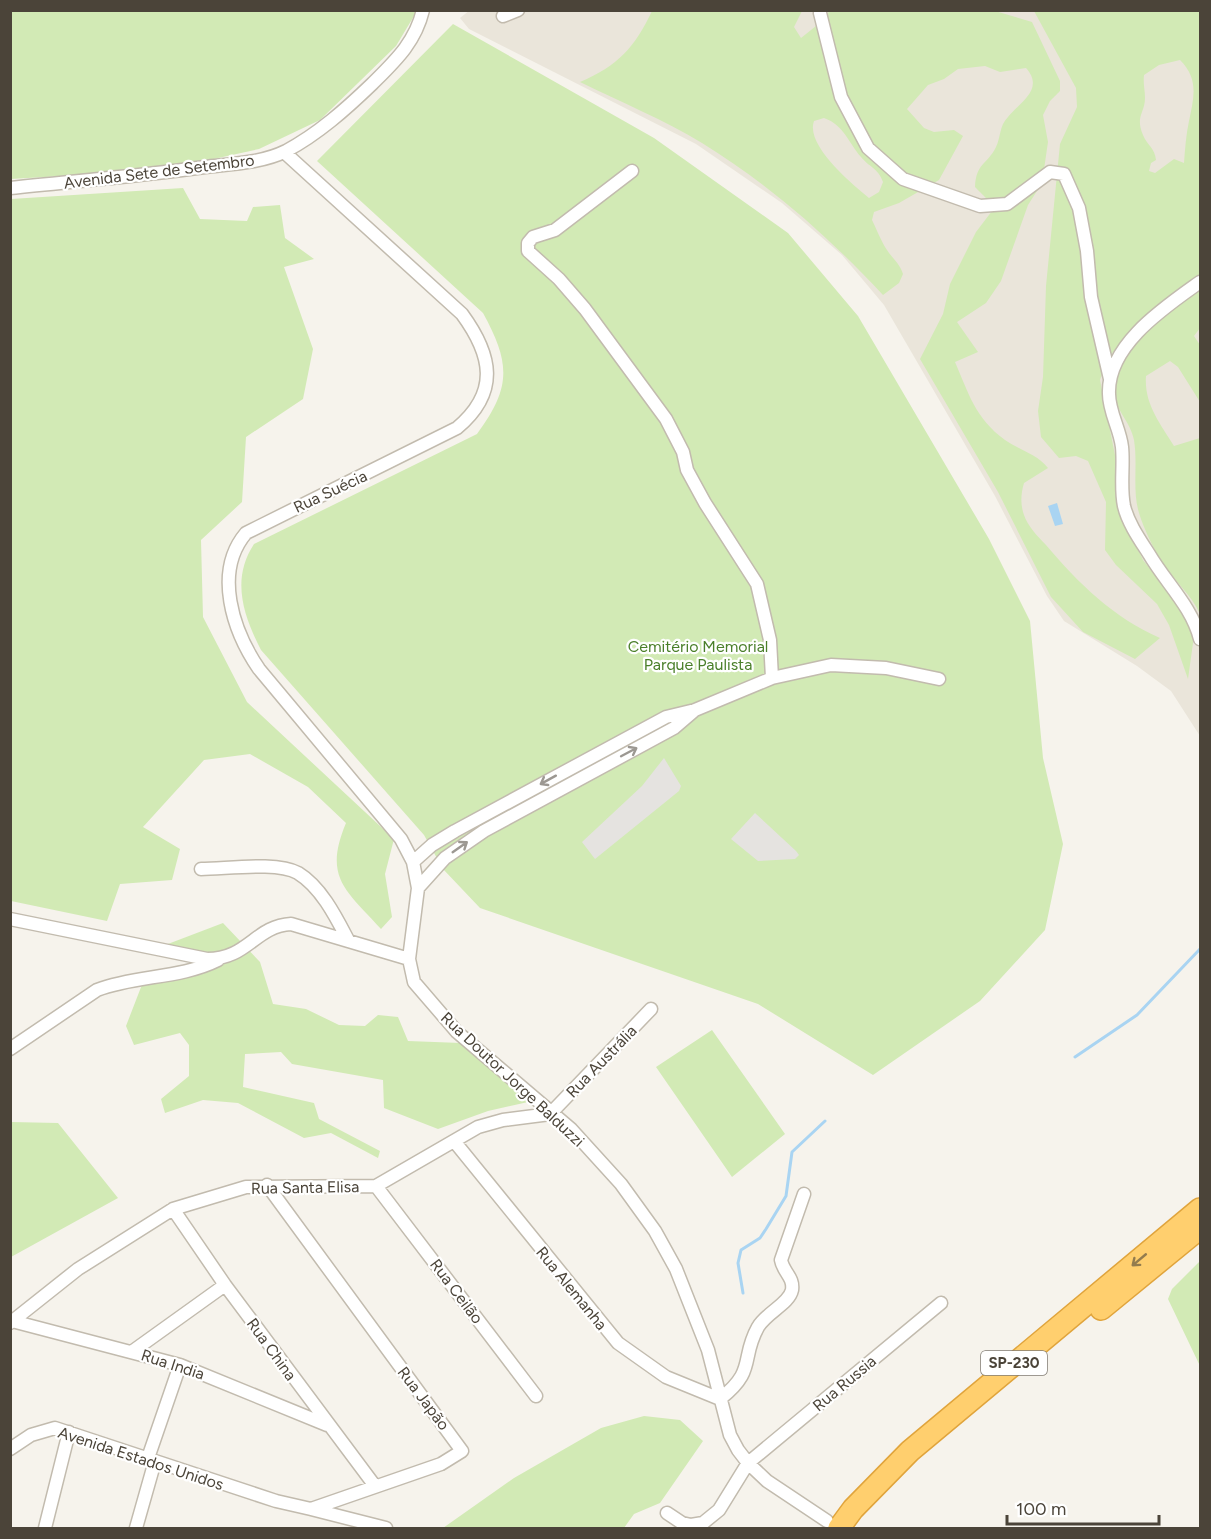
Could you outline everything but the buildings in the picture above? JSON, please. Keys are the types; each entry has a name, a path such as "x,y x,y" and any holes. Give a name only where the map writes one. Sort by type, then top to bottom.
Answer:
{"highway":[{"name":"SP-230","path":"854,1519 910,1451 1200,1209"},
{"name":"SP-230","path":"829,1526 854,1519 939,1442 1200,1228"}],"street":[{"name":"Avenida Sete de Setembro","path":"10,188 133,178 237,163 284,152 321,128 360,95 404,52 415,35 423,10"},
{"path":"503,16 518,10"},
{"path":"820,13 840,97 868,148 903,179 980,206 1007,204 1050,172 1064,174 1079,208 1088,251 1091,297 1110,379"},
{"name":"Rua Suécia","path":"284,152 462,314 482,342 486,357 487,368 482,403 458,428 440,439 246,533 235,546 228,580 233,613 245,648 259,669 401,839 412,862 418,888"},
{"path":"632,171 555,230 533,237 528,243 528,251 559,279 585,309 666,419 683,452 687,470 705,503 757,584 770,640 772,678"},
{"path":"1200,282 1136,335 1120,355 1110,379 1108,398 1121,440 1125,509 1150,556 1188,610 1200,639"},
{"path":"412,862 432,845 574,765 666,717 695,710 772,678 831,665 886,668 939,679"},
{"path":"418,888 445,858 484,831 674,728 695,710"},
{"path":"201,869 283,868 298,873 328,905 348,940"},
{"name":"Rua Doutor Jorge Balduzzi","path":"418,888 409,959 414,982 457,1032 550,1114 571,1129 621,1184 656,1231 676,1269 708,1350 730,1435 748,1463 767,1481 829,1526"},
{"path":"10,919 207,959 220,959"},
{"path":"10,1049 97,990 113,984 198,969 244,949 266,931 279,925 305,926 409,959"},
{"name":"Rua Austrália","path":"550,1114 651,1009"},
{"name":"Rua Santa Elisa","path":"11,1322 78,1269 173,1209 226,1192 267,1185 376,1186 478,1127 495,1122 550,1114"},
{"name":"Rua Alemanha","path":"454,1141 618,1343 666,1377 720,1399"},
{"name":"Rua Japão","path":"267,1185 462,1451 441,1464 311,1509"},
{"name":"Rua Ceilão","path":"376,1186 536,1396"},
{"path":"720,1399 736,1386 743,1376 757,1329 768,1313 789,1297 793,1288 791,1278 782,1266 781,1260 804,1194"},
{"name":"Rua China","path":"173,1209 225,1285 375,1486"},
{"path":"134,1351 225,1285"},
{"name":"Rua Russia","path":"667,1513 682,1523 691,1525 703,1523 718,1510 748,1463 941,1303"},
{"name":"Rua India","path":"11,1322 134,1351 180,1365 328,1425"},
{"path":"136,1528 151,1460 180,1365"},
{"name":"Avenida Estados Unidos","path":"10,1449 42,1430 55,1428 276,1501 311,1509"},
{"path":"45,1528 69,1432"},
{"path":"311,1509 386,1528"}],"shaded area":[{"path":"470,10 1200,11 1200,736 1171,691 1137,666 1064,621 1047,596 995,496 884,305 842,255 782,203 696,144 469,29 460,18"},
{"path":"664,758 681,786 679,791 595,859 582,842 642,786"},
{"path":"755,813 796,851 799,855 795,859 758,861 731,839"}],"green space":[{"path":"11,11 417,11 396,46 320,120 259,149 163,170 11,179"},
{"path":"652,11 802,11 794,27 801,38 826,18 829,11 995,11 1032,22 1060,81 1060,91 1050,101 1043,115 1048,142 1042,183 1028,205 1001,281 986,303 957,322 978,352 955,362 974,405 987,423 1005,440 1044,463 1048,468 1024,483 1022,507 1030,527 1071,573 1112,610 1160,638 1135,659 1083,632 1051,597 998,492 920,359 943,314 950,284 976,232 992,211 988,200 975,187 977,173 993,153 1005,120 1032,89 1033,82 1026,68 1000,72 985,66 958,69 944,79 928,85 907,109 924,128 934,132 954,130 963,136 939,180 899,203 874,212 872,220 879,235 903,274 899,283 883,295 820,232 775,194 727,159 673,127 580,82 605,69 624,54 639,35","holes":["824,118 841,129 861,157 881,177 883,182 879,192 869,198 832,163 816,141 813,131 814,121"]},
{"path":"1034,11 1200,11 1200,275 1177,291 1129,334 1107,359 1100,380 1115,455 1124,520 1143,560 1180,607 1194,636 1188,679 1169,625 1157,604 1116,565 1105,550 1106,502 1088,461 1076,456 1059,458 1041,437 1038,411 1043,377 1046,286 1060,144 1077,107 1076,88","holes":["1180,60 1186,67 1194,89 1184,163 1174,159 1155,173 1149,171 1151,163 1156,160 1153,149 1143,135 1140,123 1145,103 1144,75 1159,65"]},
{"name":"Cemitério Memorial Parque Paulista","path":"453,24 654,138 788,233 858,316 989,539 1030,621 1043,758 1063,844 1045,930 980,1001 873,1075 758,1004 480,908 443,869 424,835 261,650 249,624 241,584 247,557 254,544 477,434 496,403 501,389 503,375 499,347 483,313 317,161"},
{"path":"183,188 200,219 247,221 253,207 280,205 285,238 314,259 284,267 313,349 303,399 246,437 242,502 201,540 203,617 247,702 394,839 385,874 392,917 381,929 348,893 338,870 339,842 346,823 308,787 250,754 204,760 143,827 180,849 172,880 120,884 107,921 11,901 11,199"},
{"path":"1200,289 1200,328 1194,336 1200,345 1200,402 1178,367 1170,361 1146,376 1146,386 1150,404 1174,446 1200,438 1200,614 1192,600 1162,562 1143,525 1136,495 1134,440 1116,402 1113,390 1116,376 1133,347 1161,320"},
{"path":"223,923 260,962 273,1004 306,1009 339,1025 365,1026 378,1015 398,1017 408,1041 461,1043 528,1102 488,1111 438,1129 384,1108 383,1080 292,1064 281,1052 245,1054 243,1087 314,1103 319,1119 380,1151 378,1158 331,1133 304,1138 238,1103 203,1100 165,1113 161,1099 189,1076 189,1045 180,1033 134,1045 126,1026 143,982 192,973 193,953 160,947"},
{"path":"712,1030 785,1134 732,1177 656,1067"},
{"path":"11,1122 58,1123 118,1198 11,1257"},
{"path":"1200,1261 1200,1366 1168,1299 1172,1289"},
{"path":"644,1416 680,1420 703,1441 660,1503 634,1514 624,1528 443,1528 514,1478 601,1428"}],"water":[{"path":"1057,503 1063,524 1055,526 1048,506"}],"waterway":[{"path":"1075,1057 1137,1015 1200,949"},
{"path":"743,1293 738,1263 741,1250 760,1238 786,1196 792,1152 825,1121"}]}
